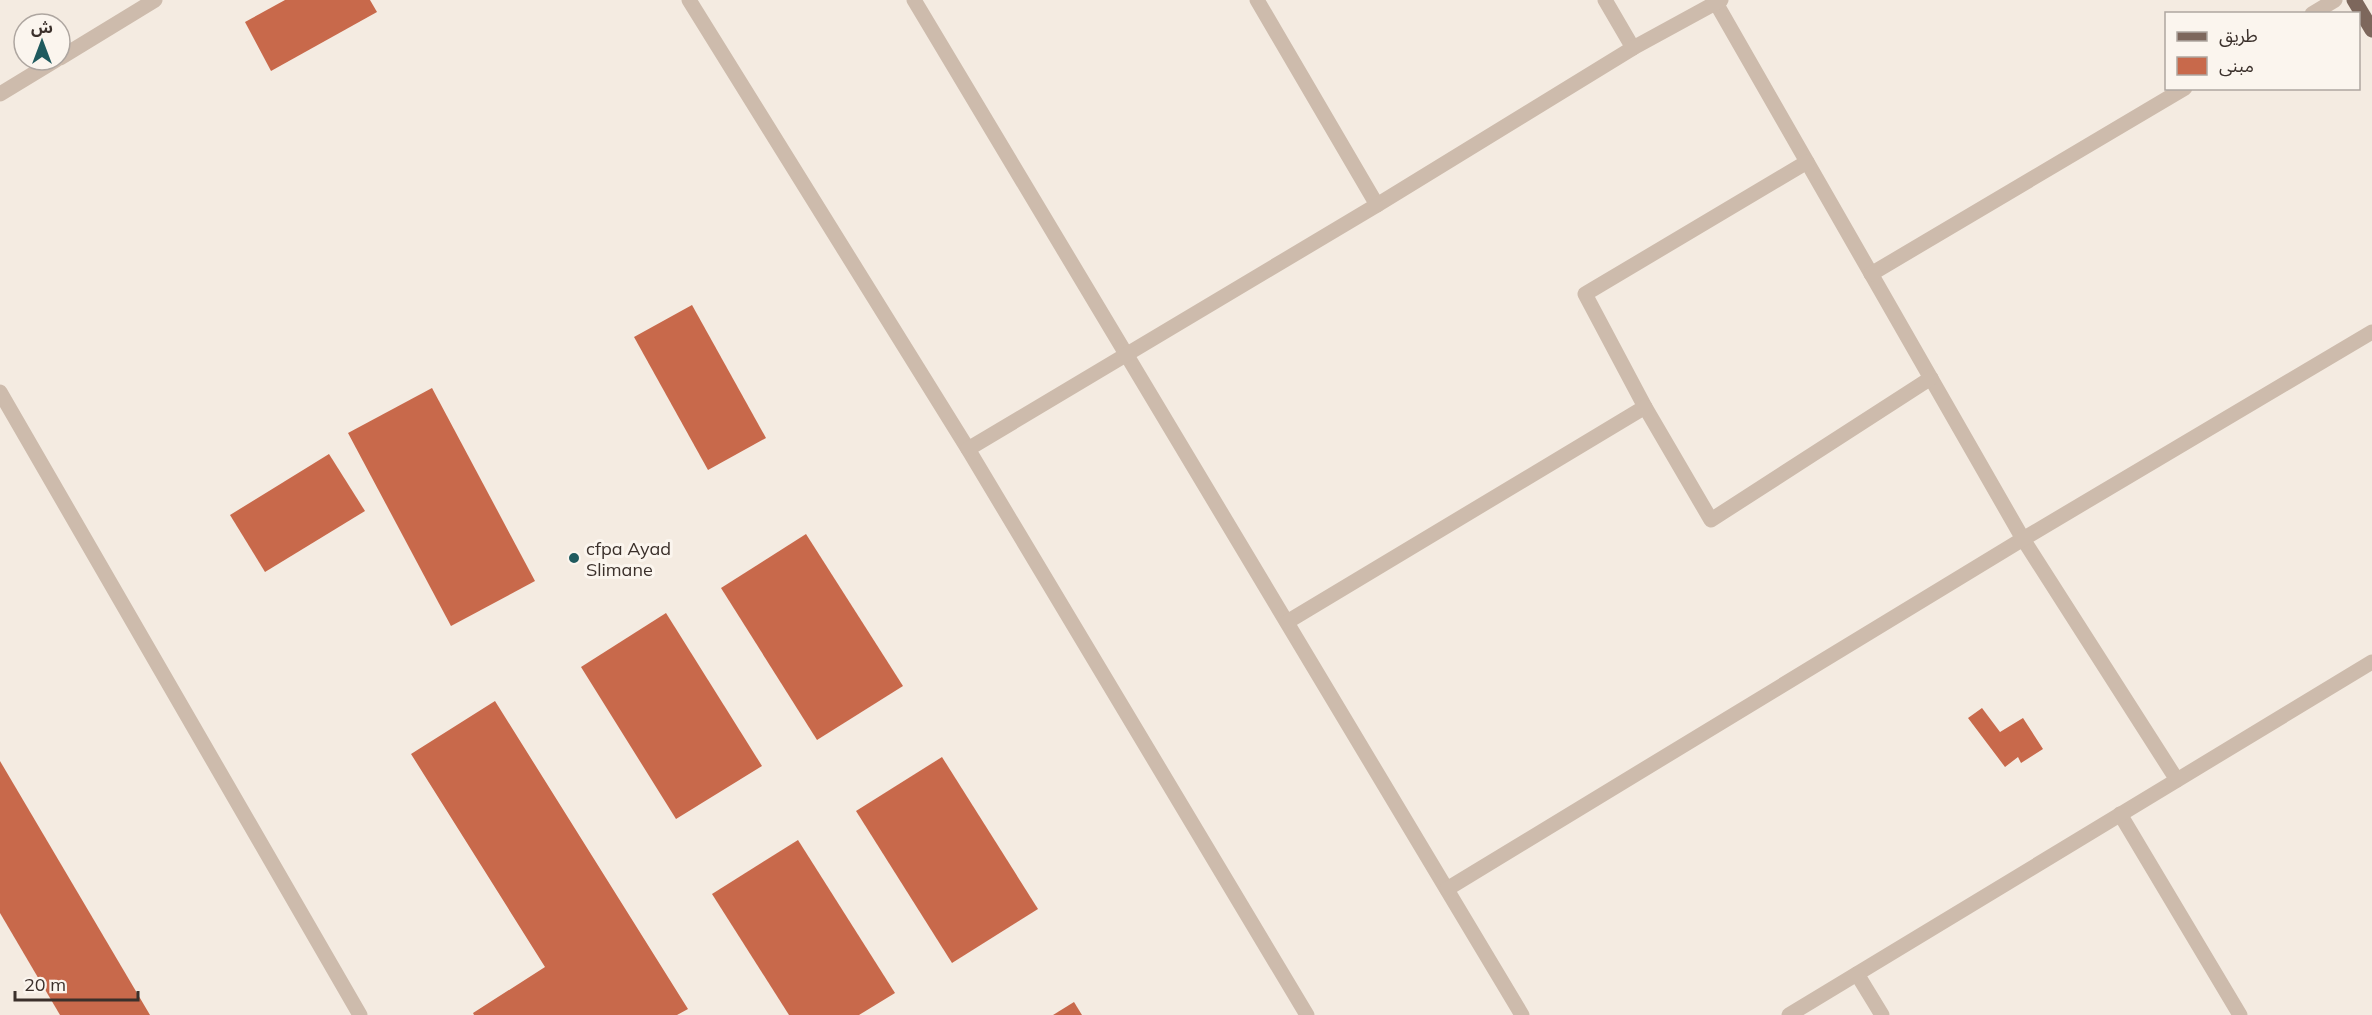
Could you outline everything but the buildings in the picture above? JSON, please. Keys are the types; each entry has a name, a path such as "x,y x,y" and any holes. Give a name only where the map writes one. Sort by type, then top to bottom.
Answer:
{"main road":[{"path":"2354,0 2372,30"}],"street":[{"path":"72,50 155,0"},
{"path":"689,0 968,449 1307,1015"},
{"path":"914,0 1522,1015"},
{"path":"1257,0 1377,205"},
{"path":"1605,0 1633,48"},
{"path":"2315,12 2335,0"},
{"path":"968,449 1377,205 1633,48 1718,1 1807,162 2023,539 2176,780"},
{"path":"0,94 36,72"},
{"path":"1871,274 2182,90"},
{"path":"1807,162 1585,294 1711,520 1930,378"},
{"path":"1447,890 2023,539 2372,332"},
{"path":"0,392 360,1015"},
{"path":"1287,622 1646,406"},
{"path":"1789,1015 2372,663"},
{"path":"2120,814 2240,1015"},
{"path":"1857,974 1882,1015"}],"place":[{"name":"cfpa Ayad Slimane","path":"574,558"}]}
